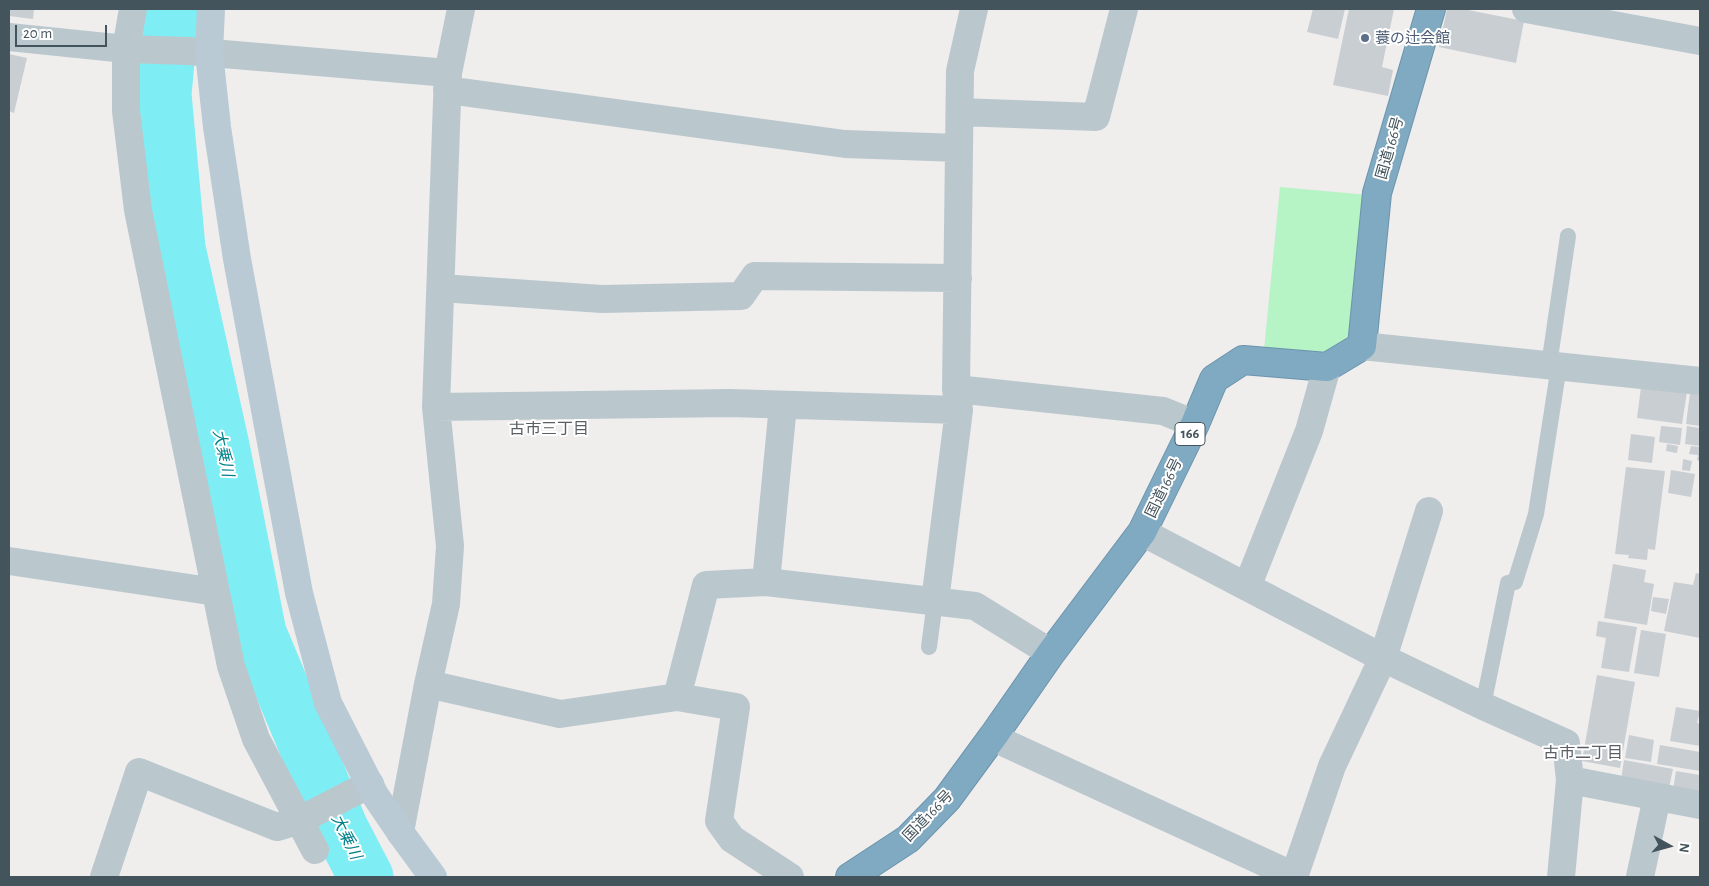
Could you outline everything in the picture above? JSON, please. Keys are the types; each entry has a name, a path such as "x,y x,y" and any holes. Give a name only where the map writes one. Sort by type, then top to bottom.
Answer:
{"highway":[{"name":"国道166号","path":"1362,346 1377,193 1431,9"},
{"path":"1327,367 1362,346"},
{"name":"国道166号","path":"850,877 908,839 948,798 1051,653 1142,532 1195,424 1214,379 1244,360 1327,367"}],"street":[{"path":"133,9 126,49 126,111 138,210 216,592 232,666 256,739 303,819 314,850"},
{"path":"211,9 199,52 217,127 236,259 299,593 328,703 362,788 400,832 433,877"},
{"path":"400,832 428,684 446,604 450,546 436,406 448,82 461,9"},
{"path":"935,601 957,400 960,72 974,9"},
{"path":"960,112 1096,117 1124,9"},
{"path":"1526,9 1700,41"},
{"path":"9,37 126,49 199,52 448,82 845,144 959,148"},
{"path":"441,288 612,299 741,296 756,276 958,278"},
{"path":"1362,346 1700,381"},
{"path":"1246,587 1309,431 1327,367"},
{"path":"436,406 730,403 783,405 957,400 1163,411 1195,424"},
{"path":"766,582 783,405"},
{"path":"994,735 1007,744 1294,877 1332,766 1383,658 1428,510"},
{"path":"1142,532 1383,658 1566,743 1570,780 1560,877"},
{"path":"9,561 216,592"},
{"path":"676,697 706,585 766,582 975,606 1051,653"},
{"path":"428,684 560,714 676,697 736,707 719,821 732,839 790,877"},
{"path":"104,877 139,772 277,827 303,819 362,788"},
{"path":"1570,780 1700,805"},
{"path":"1640,877 1657,796"}],"lane":[{"path":"1483,706 1508,583 1515,582 1536,514 1568,236"},
{"path":"929,647 935,601"}],"green space":[{"path":"1280,187 1369,195 1351,338 1329,352 1264,350"}],"building":[{"path":"9,9 34,9 33,19 9,16"},
{"path":"1313,9 1345,9 1338,39 1307,32"},
{"name":"蓑の辻会館","path":"1349,9 1394,9 1382,67 1393,70 1388,96 1333,85"},
{"path":"1447,9 1463,9 1524,21 1516,63 1439,47"},
{"path":"9,54 27,58 14,113 9,111"},
{"path":"1641,387 1687,392 1682,424 1637,418"},
{"path":"1690,393 1700,394 1700,426 1686,424"},
{"path":"1661,426 1682,428 1680,445 1659,442"},
{"path":"1687,426 1700,428 1700,446 1685,444"},
{"path":"1631,434 1655,437 1652,463 1628,460"},
{"path":"1667,444 1678,446 1677,453 1666,451"},
{"path":"1691,446 1700,447 1700,461 1697,460 1698,455 1689,454"},
{"path":"1683,459 1692,461 1690,471 1682,470"},
{"path":"1626,467 1665,471 1655,550 1648,549 1647,560 1628,558 1629,555 1615,554"},
{"path":"1671,470 1695,474 1691,497 1668,493"},
{"path":"1613,564 1646,570 1644,582 1654,584 1647,625 1604,618"},
{"path":"1696,573 1700,574 1700,638 1664,631 1674,582 1693,585"},
{"path":"1653,597 1669,599 1666,614 1651,611"},
{"path":"1598,621 1637,627 1629,672 1601,668 1606,638 1596,636"},
{"path":"1641,630 1666,634 1659,677 1634,673"},
{"path":"1597,675 1635,682 1620,768 1582,761"},
{"path":"1676,707 1700,711 1697,723 1700,724 1700,746 1670,741"},
{"path":"1629,735 1654,740 1651,762 1625,758"},
{"path":"1660,745 1700,752 1700,771 1657,764"},
{"path":"1624,760 1673,769 1669,788 1621,780"},
{"path":"1676,771 1700,775 1700,795 1673,790"}],"waterway":[{"name":"大乗川","path":"172,9 164,94 178,248 222,446 259,633 341,829 366,877"}],"place":[{"name":"蓑の辻会館","path":"1365,38"}],"district":[{"name":"古市三丁目","path":"549,429"},
{"name":"古市二丁目","path":"1583,753"}]}
